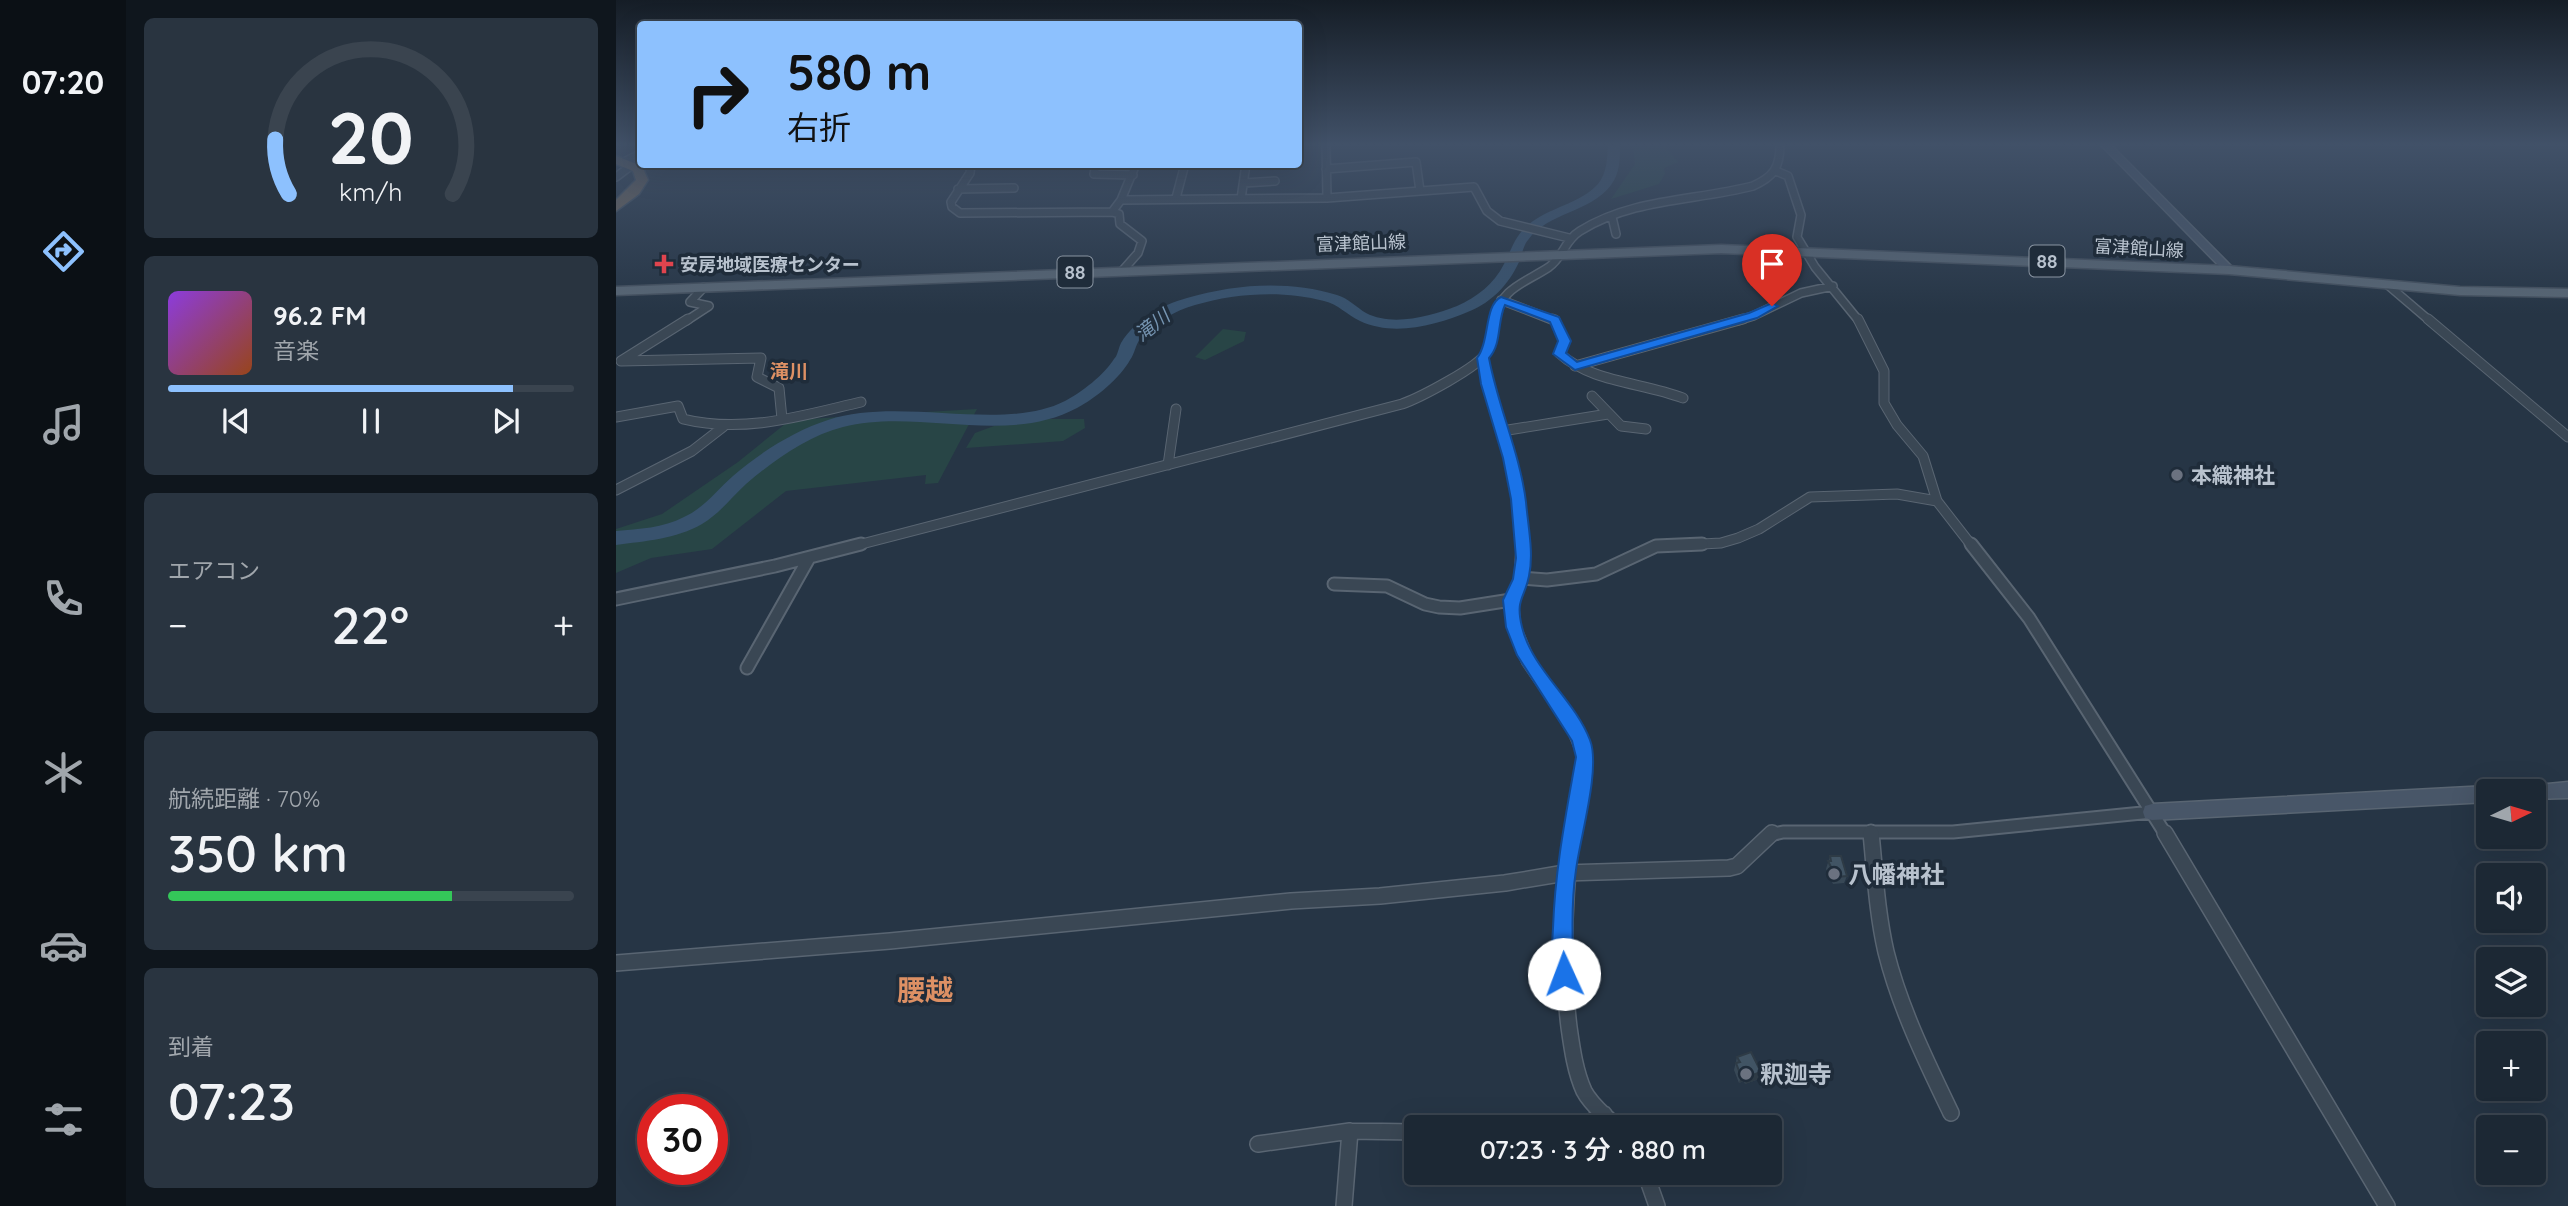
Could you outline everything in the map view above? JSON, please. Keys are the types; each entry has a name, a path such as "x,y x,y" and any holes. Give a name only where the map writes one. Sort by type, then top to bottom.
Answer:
{"main road":[{"name":"富津館山線","path":"616,291 1469,256 1721,249 2230,270 2389,286 2527,294 2568,293"}],"street":[{"path":"951,201 960,213 1119,214 1120,224 1142,241 1138,253 1123,270"},
{"path":"1112,212 1120,201"},
{"path":"1482,201 1487,211 1500,221 1569,238 1612,217 1658,201"},
{"path":"1663,201 1666,210"},
{"path":"1798,201 1801,215 1797,237 1858,319 1886,380 1884,402 1896,425 1923,456 1928,480 1937,501 2029,618 2152,812 2387,1206"},
{"path":"2162,201 2230,270"},
{"path":"1612,217 1616,234"},
{"path":"616,599 809,558 1421,397 1483,358 1490,350 1493,322 1501,300 1519,281 1549,267 1562,253 1569,238"},
{"path":"1575,366 1753,316 1801,293 1833,286"},
{"path":"2389,286 2568,437"},
{"path":"619,363 709,306 690,302 704,287"},
{"path":"1501,300 1555,320 1564,341 1559,354 1575,366 1604,377 1661,389 1683,398"},
{"path":"619,363 761,358 757,377 779,388 782,419"},
{"path":"1483,358 1487,384 1502,431 1518,499 1523,558 1521,579 1511,600 1514,627 1523,651 1581,740 1585,757 1565,873 1562,950 1568,1022 1575,1063 1586,1095 1604,1114"},
{"path":"1592,396 1621,428 1628,431 1646,429"},
{"path":"616,417 678,406 683,419 723,427 782,419 861,402"},
{"path":"1168,465 1176,408"},
{"path":"1502,431 1608,414"},
{"path":"616,490 692,452 723,427"},
{"path":"1521,579 1547,580 1585,576 1626,561 1656,546 1730,540 1759,529 1810,497 1897,494 1937,501"},
{"path":"747,668 809,558"},
{"path":"1334,584 1380,584 1428,605 1439,607 1460,608 1511,600"},
{"path":"2546,791 2568,790"},
{"path":"616,963 890,941 1291,901 1380,897 1506,883 1565,873 1729,868 1737,866 1772,834 1953,832 2152,812 2476,795"},
{"path":"1871,831 1880,927 1893,976 1917,1045 1951,1113"},
{"path":"1258,1144 1350,1132 1404,1132"},
{"path":"1344,1206 1350,1132"},
{"path":"1650,1185 1657,1206"}],"green space":[{"path":"1223,329 1246,332 1244,341 1205,360 1195,357"},
{"path":"977,409 938,483 925,484 926,475 786,491 712,549 651,558 616,573 616,529 662,514 738,462 790,420"},
{"path":"1040,419 1084,419 1085,428 1063,441 966,448 975,433 994,426"}],"building":[{"path":"1830,856 1841,856 1847,876 1836,877 1828,861 1831,861"},
{"path":"1751,1052 1761,1072 1747,1077 1746,1074 1741,1076 1736,1063 1740,1062 1737,1057"}],"waterway":[{"name":"滝川","path":"616,538 664,532 691,522 773,455 810,433 836,423 863,417 893,416 1018,418 1046,414 1070,405 1083,397 1119,364 1135,335 1149,322 1191,301 1243,291 1279,290 1332,298 1361,316 1387,324 1418,321 1450,313 1481,299 1498,284 1510,266 1521,240 1535,226 1583,201"}],"place":[{"name":"安房地域医療センター","path":"664,264"},
{"name":"本織神社","path":"2177,475"},
{"name":"八幡神社","path":"1834,874"},
{"name":"釈迦寺","path":"1746,1074"}],"district":[{"name":"滝川","path":"789,371"},
{"name":"腰越","path":"925,989"}],"route":[{"path":"1564,974 1562,950 1565,873 1585,757 1581,740 1523,651 1514,627 1511,600 1521,579 1523,558 1518,499 1510,458 1487,384 1483,358 1490,350 1494,315 1501,300 1555,320 1564,341 1559,354 1575,366 1753,316 1772,306"}]}
